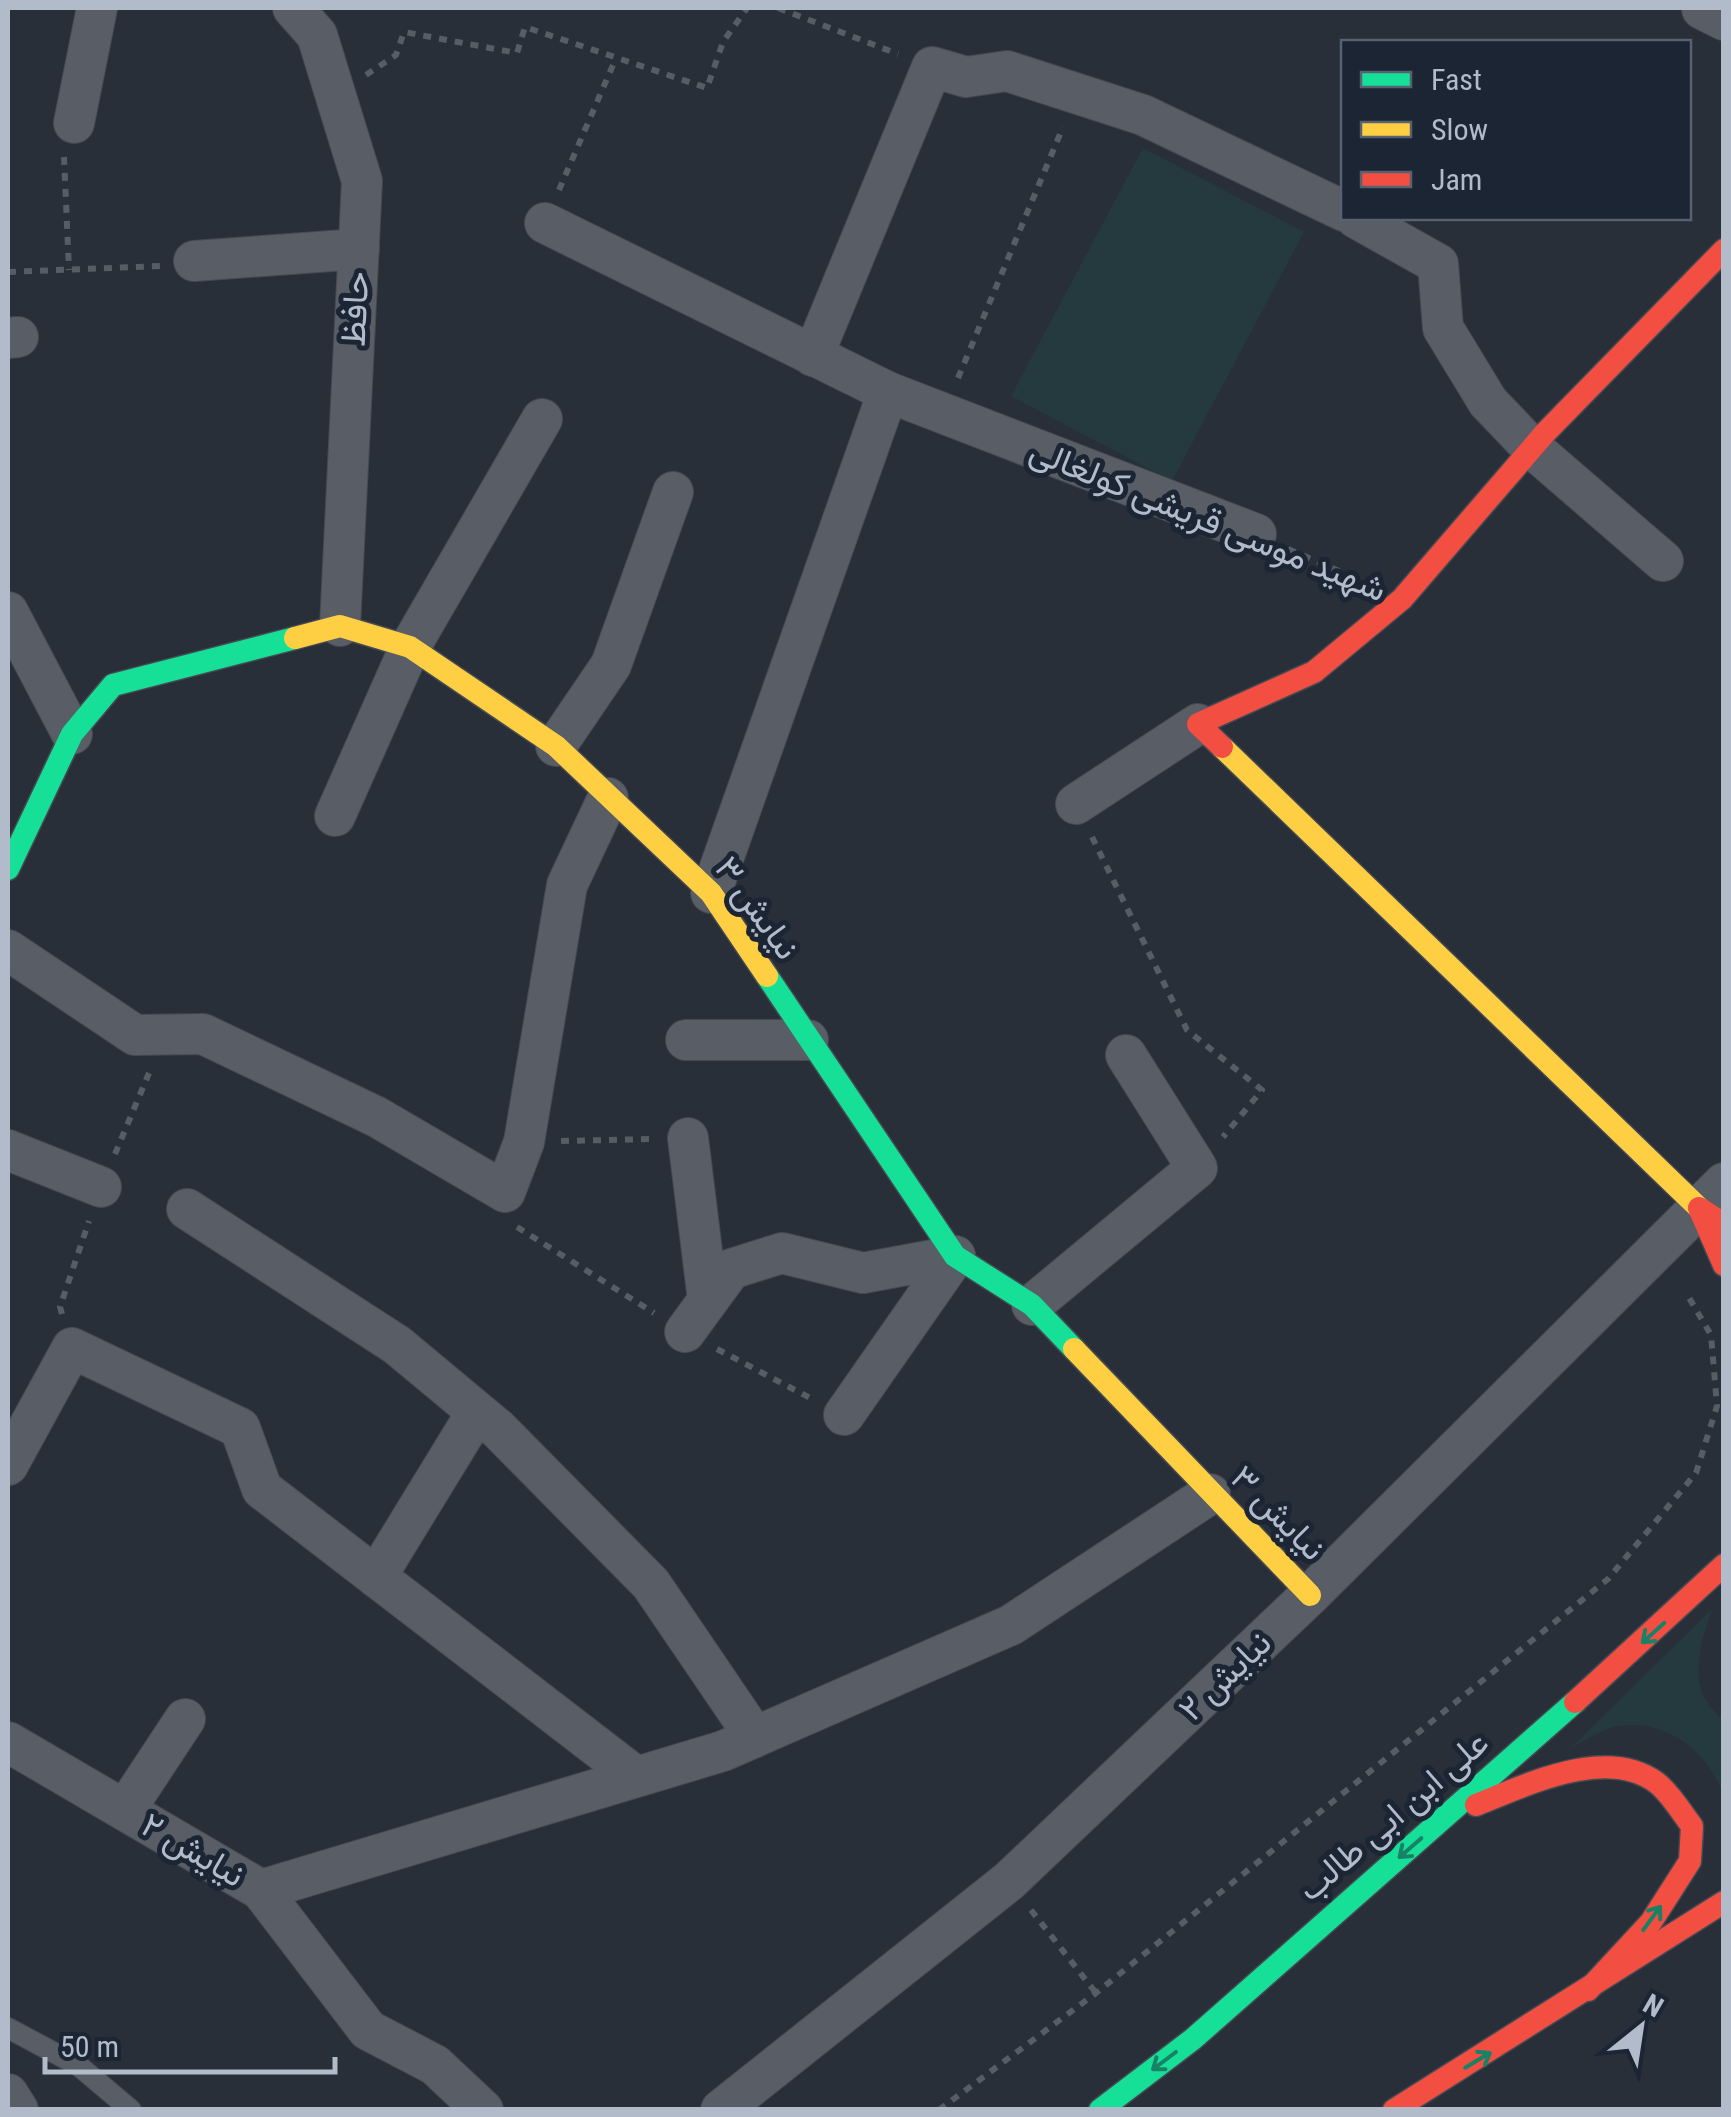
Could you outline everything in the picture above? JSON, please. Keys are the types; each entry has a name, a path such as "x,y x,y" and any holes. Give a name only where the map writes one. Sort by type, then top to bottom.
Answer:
{"street":[{"path":"74,123 97,8"},
{"name":"حافظ","path":"292,8 316,35 362,181 340,626"},
{"path":"1702,9 1724,20"},
{"path":"813,356 932,67 966,77 1007,71 1143,115 1341,210"},
{"path":"1360,220 1438,264 1443,328 1488,402 1532,448 1663,561"},
{"name":"شهید موسی قریشی کولغالی","path":"545,223 888,392 1256,534"},
{"path":"178,263 358,249"},
{"path":"1402,599 1532,448 1724,250"},
{"path":"711,893 888,392"},
{"path":"336,816 410,647 542,419"},
{"path":"556,746 611,665 673,492"},
{"name":"شهید موسی قریشی کولغالی","path":"1198,724 1314,672 1402,599"},
{"path":"8,612 72,734"},
{"path":"8,869 72,734 114,685 340,626"},
{"name":"نیایش ۳","path":"340,626 410,647 556,746 711,893 955,1256 1032,1305 1310,1595"},
{"path":"1076,804 1198,724 1715,1205 1724,1266"},
{"path":"8,950 135,1036 203,1034 377,1118 505,1192 524,1142 567,885 608,798"},
{"path":"686,1040 808,1040"},
{"path":"1032,1305 1197,1168 1126,1056"},
{"path":"688,1138 697,1316"},
{"path":"8,1150 101,1187"},
{"name":"نیایش ۲","path":"720,2110 1009,1881 1310,1595 1659,1248 1715,1205"},
{"path":"186,1210 397,1345 478,1412 650,1584 755,1737"},
{"path":"697,1316 731,1270 782,1253 862,1274 955,1256"},
{"path":"844,1415 955,1256"},
{"path":"8,1465 72,1348 240,1428 262,1489 635,1776"},
{"path":"376,1577 478,1412"},
{"path":"261,1890 755,1737 1011,1625 1210,1494"},
{"name":"علی ابن ابی طالب","path":"1100,2110 1193,2039 1724,1565"},
{"path":"125,1810 185,1718"},
{"name":"نیایش ۲","path":"8,1742 261,1890 368,2030 434,2066 482,2110"},
{"path":"1443,1818 1534,1782 1602,1766 1655,1781 1692,1826 1690,1861 1651,1922 1588,1990"},
{"path":"1394,2110 1724,1902"},
{"path":"8,2094 18,2110"}],"lane":[{"path":"8,2028 79,2066 131,2110"}],"path":[{"path":"338,95 396,54 404,32 517,53 525,28 707,88 724,42 747,8"},
{"path":"778,8 932,67"},
{"path":"545,223 616,58"},
{"path":"944,414 1077,93"},
{"path":"69,270 62,167 74,123"},
{"path":"8,272 178,263"},
{"name":"شهید موسی قریشی کولغالی","path":"1256,534 1402,599"},
{"path":"1076,804 1187,1030 1262,1090 1197,1168"},
{"path":"524,1142 688,1138"},
{"path":"518,1228 697,1316 844,1415"},
{"path":"939,2110 1096,1993 1608,1580 1696,1473 1717,1406 1711,1335 1659,1248"},
{"path":"1009,1881 1096,1993"}],"green space":[{"path":"1143,148 1304,232 1172,481 1011,396"},
{"path":"1712,1609 1698,1668 1703,1695 1723,1719 1723,1796 1708,1765 1667,1732 1633,1725 1615,1727 1572,1747"}],"traffic: fast":[{"path":"8,869 72,734 113,685 295,638"},
{"path":"767,976 955,1256 1032,1305 1074,1349"},
{"path":"1100,2110 1193,2039 1575,1702"}],"traffic: slow":[{"path":"295,638 340,626 410,647 556,746 711,893 767,976"},
{"path":"1222,747 1699,1208"},
{"path":"1074,1349 1310,1595"}],"traffic: jam":[{"path":"1222,747 1198,724 1314,672 1402,599 1545,433 1724,250"},
{"path":"1724,1224 1699,1208 1724,1265"},
{"path":"1575,1702 1724,1565"},
{"path":"1476,1805 1566,1772 1615,1768 1637,1772 1657,1783 1692,1826 1690,1861 1651,1922 1588,1990"},
{"path":"1394,2110 1724,1902"}]}
